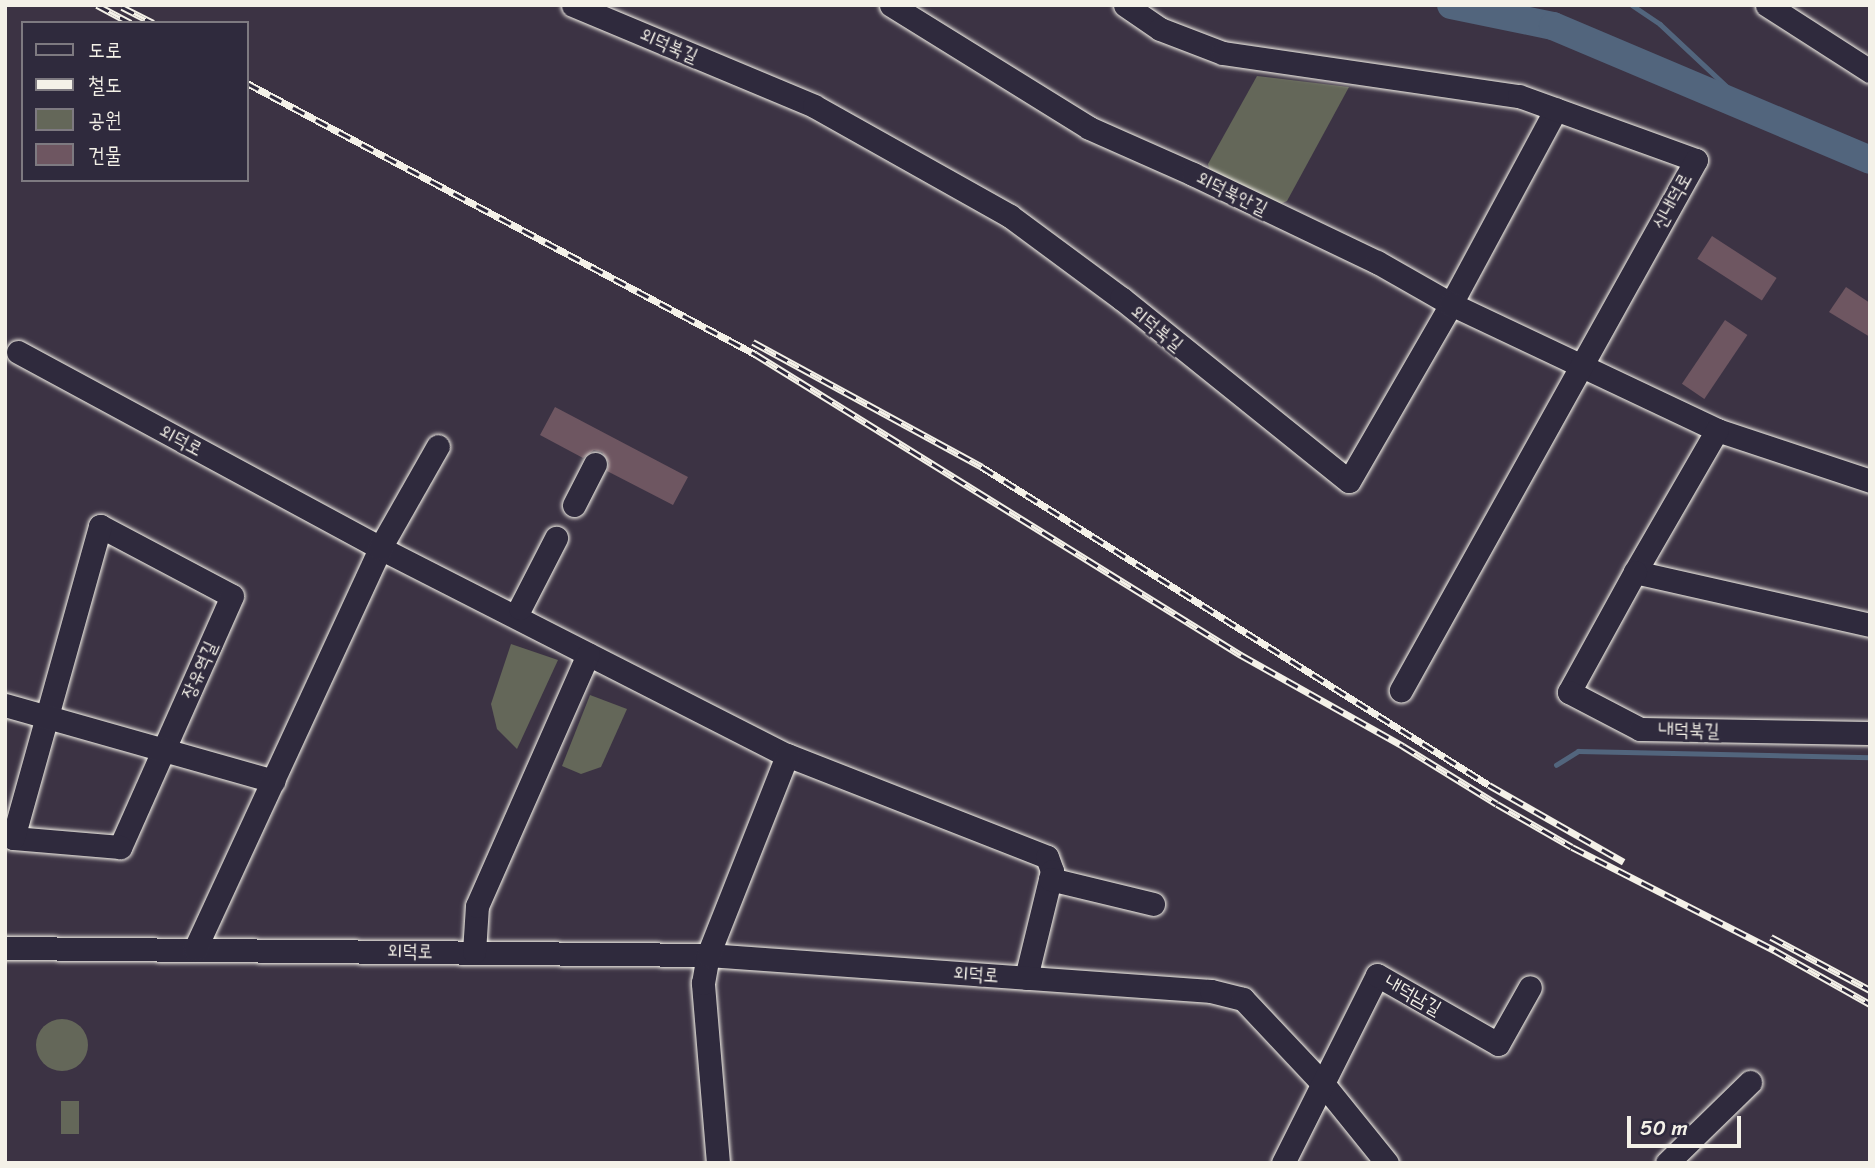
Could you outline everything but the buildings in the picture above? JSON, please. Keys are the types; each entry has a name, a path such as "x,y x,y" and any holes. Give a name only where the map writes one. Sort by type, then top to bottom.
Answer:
{"street":[{"name":"외덕북길","path":"573,5 606,12 814,106 1010,216 1121,298 1349,481 1451,304 1556,109"},
{"name":"외덕북안길","path":"891,5 1088,128 1193,174 1377,262 1451,304 1581,364"},
{"name":"신내덕로","path":"1125,5 1160,29 1223,54 1518,96 1696,160 1401,690"},
{"path":"1767,5 1870,71"},
{"name":"외덕로","path":"18,352 380,548 787,755 1047,858 1052,871 1051,878"},
{"path":"1581,364 1717,430 1870,481"},
{"name":"내덕북길","path":"1717,430 1634,572 1569,692 1640,729 1870,733"},
{"path":"195,949 380,548 438,446"},
{"path":"574,505 596,464"},
{"name":"장유역길","path":"100,526 232,596 163,750 120,846 13,838 100,526"},
{"path":"520,608 556,538"},
{"path":"1634,572 1870,625"},
{"path":"474,952 477,906 588,654"},
{"path":"5,705 273,781"},
{"path":"718,1163 703,983 708,955 787,755"},
{"path":"1026,978 1051,878 1153,904"},
{"name":"외덕로","path":"5,948 708,955 1211,991 1243,999 1324,1085"},
{"name":"내덕남길","path":"1324,1085 1377,975 1498,1044 1530,987"},
{"path":"1667,1163 1750,1082"},
{"path":"1283,1163 1324,1085 1387,1163"}],"green space":[{"path":"1257,76 1349,87 1287,201 1274,207 1211,175 1208,164"},
{"path":"511,644 558,660 517,749 497,729 491,704"},
{"path":"590,695 627,709 601,767 581,774 562,766"},
{"path":"62,1019 72,1021 80,1027 86,1035 86,1055 80,1063 72,1069 62,1071 52,1069 44,1063 38,1055 36,1045 38,1035 44,1027 52,1021"},
{"path":"61,1101 79,1101 79,1134 61,1134"}],"waterway":[{"path":"1451,5 1553,26 1870,160"},
{"path":"1632,5 1660,24 1752,110"},
{"path":"1556,765 1578,751 1870,757"}],"railway":[{"path":"97,5 127,21"},
{"path":"122,7 149,21"},
{"path":"248,84 755,354 1241,655 1403,746 1572,847 1774,950 1870,1004"},
{"path":"753,342 982,467 1489,785 1624,862"},
{"path":"1771,937 1870,990"}]}
